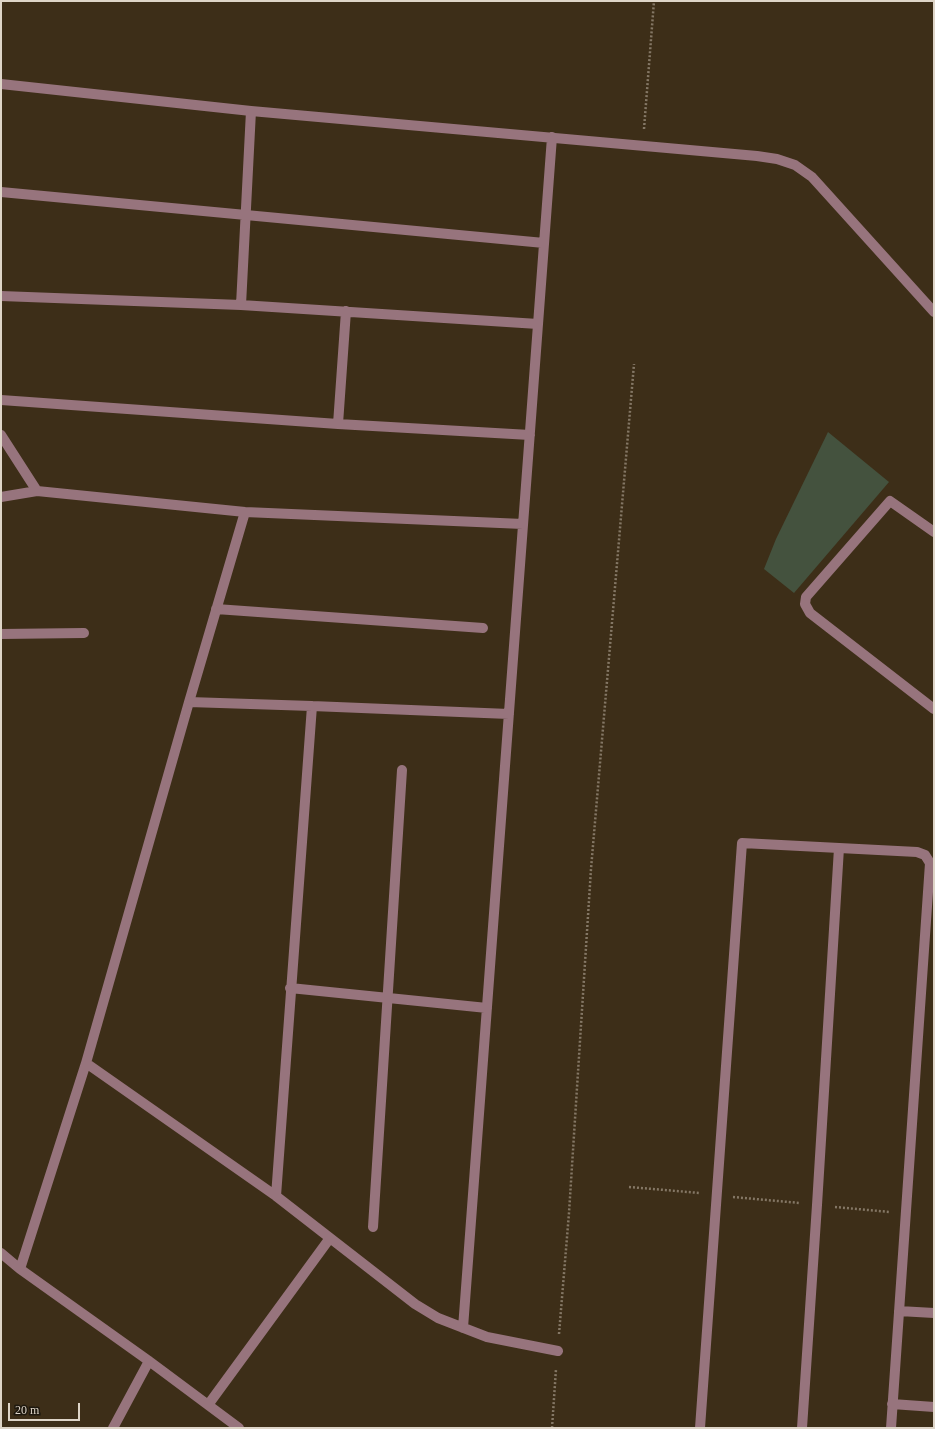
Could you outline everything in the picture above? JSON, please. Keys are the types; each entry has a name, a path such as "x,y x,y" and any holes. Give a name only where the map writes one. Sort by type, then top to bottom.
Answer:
{"street":[{"path":"1,84 251,111 642,145 776,159 794,166 812,177 934,312"},
{"path":"242,305 251,111"},
{"path":"463,1328 552,137"},
{"path":"1,192 544,244"},
{"path":"1,296 242,305 538,324"},
{"path":"338,424 346,311"},
{"path":"1,400 338,424 530,435"},
{"path":"1,435 37,491"},
{"path":"1,497 37,491 245,512 524,524"},
{"path":"934,532 890,501 806,597 805,604 810,613 934,709"},
{"path":"20,1269 86,1063 245,512"},
{"path":"216,609 483,628"},
{"path":"1,634 84,633"},
{"path":"189,702 509,714"},
{"path":"276,1196 290,988 312,706"},
{"path":"373,1227 402,770"},
{"path":"700,1428 742,843 917,852 925,855 930,863 890,1428"},
{"path":"802,1428 839,848"},
{"path":"290,988 487,1008"},
{"path":"86,1063 276,1196 415,1304 438,1318 487,1337 558,1351"},
{"path":"208,1405 330,1238"},
{"path":"1,1253 20,1269 149,1361 239,1428"},
{"path":"899,1310 934,1313"},
{"path":"113,1428 149,1361"},
{"path":"892,1404 934,1407"}],"path":[{"path":"642,145 654,1"},
{"path":"552,1428 569,1213 591,870 634,364"},
{"path":"629,1186 717,1195"}],"green space":[{"path":"828,432 889,482 794,593 764,569 776,539"}]}
